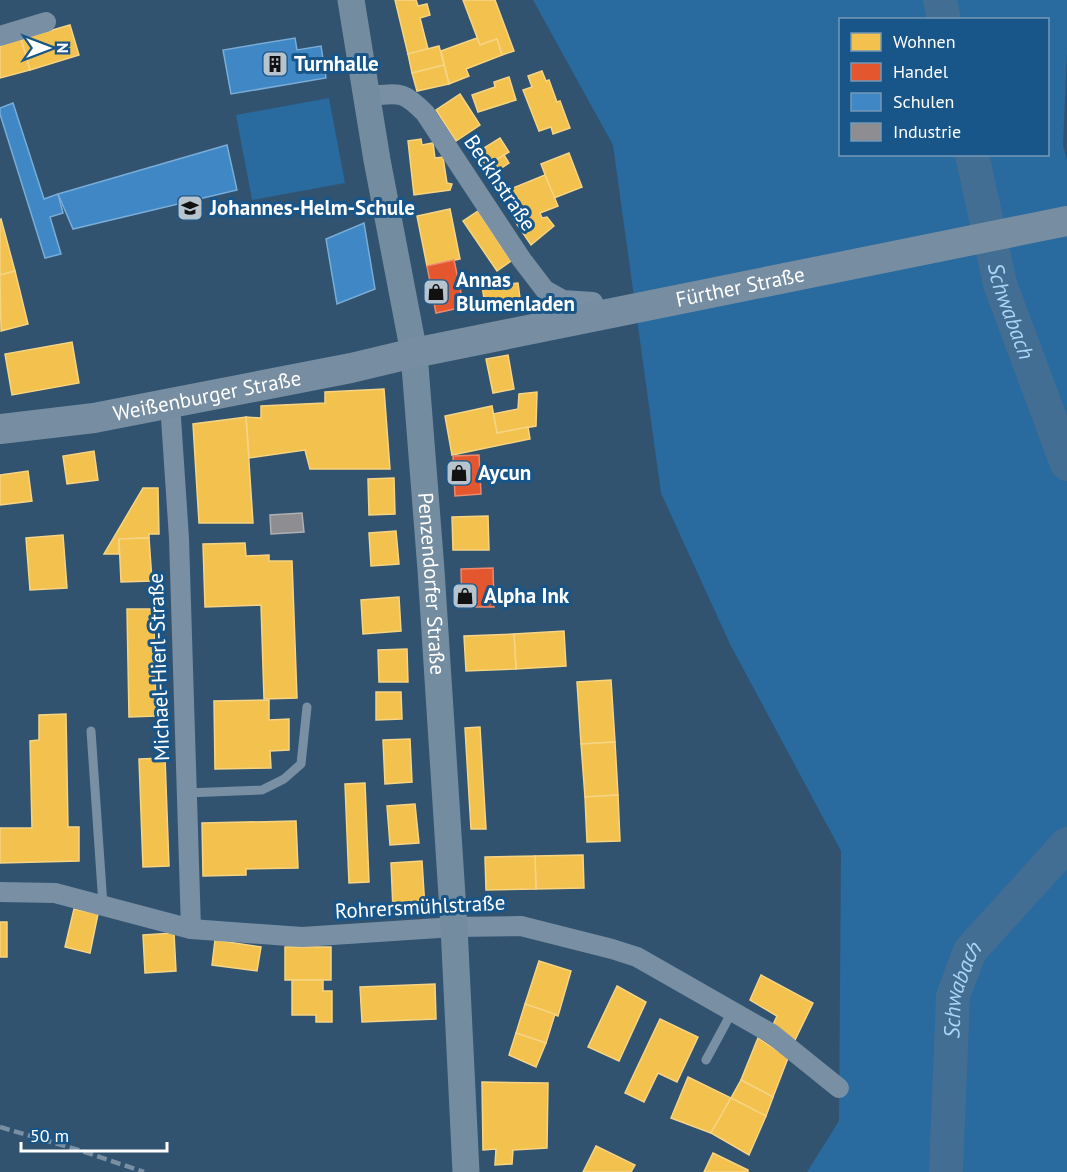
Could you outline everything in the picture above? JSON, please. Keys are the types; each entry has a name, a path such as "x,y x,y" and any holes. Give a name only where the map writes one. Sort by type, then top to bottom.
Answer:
{"main road":[{"name":"Penzendorfer Straße","path":"351,0 414,353 454,927 466,1172"},
{"name":"Fürther Straße","path":"414,353 1067,221"},
{"name":"Weißenburger Straße","path":"1,426 94,418 351,368 414,353"}],"street":[{"path":"0,36 46,22"},
{"name":"Beckhstraße","path":"367,96 401,93 414,102 425,113 522,260 545,290 563,300 593,302"},
{"name":"Michael-Hierl-Straße","path":"170,403 179,538 190,929"},
{"name":"Rohrersmühlstraße","path":"0,892 56,893 190,929 302,937 454,927 521,926 637,957 734,1010 772,1034 839,1088"}],"lane":[{"path":"186,793 262,790 284,779 301,764 307,706"},
{"path":"91,731 103,906"},
{"path":"706,1060 734,1010"}],"shaded area":[{"path":"533,0 1067,0 1063,145 1067,160 1067,1172 807,1172 839,1121 841,851 730,644 661,493 613,145"},
{"path":"329,98 345,183 252,200 236,115"}],"building: Wohnen":[{"path":"395,0 416,0 418,6 427,4 430,15 420,18 428,49 408,54"},
{"path":"463,0 495,0 514,51 502,55 497,39 480,45"},
{"path":"70,25 79,55 30,70 21,39"},
{"path":"477,38 480,45 497,39 502,55 466,69 469,76 449,84 441,51"},
{"path":"21,39 30,70 0,78 0,46"},
{"path":"439,46 444,65 412,73 408,54"},
{"path":"444,65 449,84 417,91 412,73"},
{"path":"542,71 546,81 549,80 557,102 560,101 570,128 553,134 551,127 539,131 523,90 532,87 528,76"},
{"path":"509,77 516,100 478,112 472,95 495,87 494,82"},
{"path":"460,94 480,125 456,141 436,110"},
{"path":"500,138 509,152 485,167 476,153"},
{"path":"421,139 422,145 433,143 435,158 443,157 447,183 452,184 450,190 414,195 408,141"},
{"path":"569,153 582,187 554,198 541,164"},
{"path":"504,155 509,163 491,175 485,167"},
{"path":"545,175 558,206 540,213 542,218 547,217 554,226 531,245 514,220 503,192"},
{"path":"450,209 460,259 427,266 417,216"},
{"path":"478,211 511,261 497,271 463,221"},
{"path":"0,220 15,271 0,275"},
{"path":"15,271 28,324 1,331 0,275"},
{"path":"506,275 508,284 518,283 521,306 486,312 481,279"},
{"path":"72,342 79,383 12,395 5,354"},
{"path":"508,355 514,389 493,393 486,359"},
{"path":"384,389 390,469 310,469 305,450 249,458 246,417 261,418 261,406 325,403 325,392"},
{"path":"537,392 536,426 497,433 493,414 518,409 519,394"},
{"path":"492,406 497,433 528,427 530,439 452,455 445,416"},
{"path":"246,417 253,523 199,523 193,424"},
{"path":"94,451 98,480 67,484 63,456"},
{"path":"28,471 32,501 0,505 0,475"},
{"path":"394,478 395,514 369,515 368,479"},
{"path":"143,488 158,488 159,534 149,534 149,538 119,539 119,554 104,554"},
{"path":"488,516 489,550 453,550 452,517"},
{"path":"396,531 399,564 371,566 369,533"},
{"path":"63,535 67,588 30,590 26,538"},
{"path":"149,538 152,581 121,582 119,539"},
{"path":"245,543 246,556 269,555 269,561 292,561 297,698 264,699 261,605 205,607 203,544"},
{"path":"399,597 401,631 363,634 361,600"},
{"path":"127,609 154,609 156,716 129,717"},
{"path":"564,631 566,666 516,669 514,634"},
{"path":"514,634 516,669 466,671 464,636"},
{"path":"407,649 408,682 379,682 378,650"},
{"path":"611,680 615,742 581,744 577,682"},
{"path":"376,692 401,692 402,719 376,720"},
{"path":"269,700 269,720 289,719 289,750 270,751 271,768 215,769 214,701"},
{"path":"66,714 68,827 79,827 79,861 0,863 0,828 32,828 30,741 39,740 39,715"},
{"path":"480,727 486,829 471,829 465,728"},
{"path":"410,739 412,782 385,784 383,740"},
{"path":"615,742 618,795 585,797 581,744"},
{"path":"165,758 169,866 143,867 139,759"},
{"path":"365,783 369,882 349,883 345,784"},
{"path":"618,795 620,841 587,842 585,797"},
{"path":"415,804 419,843 390,845 387,806"},
{"path":"296,821 298,868 246,869 246,875 203,876 202,823"},
{"path":"583,855 584,888 536,889 535,856"},
{"path":"535,856 536,889 486,890 485,857"},
{"path":"422,861 425,909 393,910 391,863"},
{"path":"74,909 98,914 90,953 65,947"},
{"path":"0,922 7,922 7,957 0,957"},
{"path":"174,933 176,971 145,973 143,935"},
{"path":"215,940 261,947 257,971 212,965"},
{"path":"285,947 331,947 331,980 285,980"},
{"path":"539,961 571,971 558,1016 525,1004"},
{"path":"761,975 813,1003 795,1040 772,1027 777,1016 750,1000"},
{"path":"292,980 323,980 323,991 332,991 332,1022 316,1022 316,1015 292,1015"},
{"path":"435,984 436,1019 362,1022 360,987"},
{"path":"617,986 646,1002 619,1061 588,1047"},
{"path":"525,1004 555,1014 546,1043 516,1033"},
{"path":"660,1019 698,1037 677,1082 658,1073 644,1102 625,1093"},
{"path":"516,1033 546,1043 536,1067 509,1055"},
{"path":"758,1038 788,1058 773,1097 741,1080"},
{"path":"688,1077 731,1098 711,1133 671,1118"},
{"path":"741,1080 773,1097 766,1116 731,1098"},
{"path":"482,1082 548,1083 547,1148 513,1150 512,1164 495,1165 496,1149 483,1150"},
{"path":"731,1098 766,1116 749,1155 711,1133"},
{"path":"596,1146 635,1165 631,1172 583,1172"},
{"path":"713,1153 748,1170 748,1172 704,1172"}],"building: Handel":[{"path":"454,260 464,307 436,313 427,266"},
{"path":"479,455 481,494 455,496 453,456"},
{"path":"493,568 494,607 462,607 461,569"}],"building: Schulen":[{"name":"Turnhalle","path":"295,38 297,50 321,46 326,78 231,94 223,50"},
{"path":"13,103 44,199 58,194 63,213 50,217 61,254 45,258 0,114 0,108"},
{"path":"227,145 237,190 73,229 58,194"},
{"path":"364,223 375,289 337,304 326,239"}],"building: Industrie":[{"path":"302,513 304,532 271,534 270,515"}],"waterway":[{"name":"Schwabach","path":"940,0 944,18"},
{"name":"Schwabach","path":"972,156 1000,284 1067,464"},
{"name":"Schwabach","path":"946,1172 953,996 970,951 1067,844"}],"railway":[{"path":"0,1127 144,1172"}],"place":[{"name":"Turnhalle","path":"275,64"},
{"name":"Johannes-Helm-Schule","path":"190,208"},
{"name":"Annas Blumenladen","path":"436,292"},
{"name":"Aycun","path":"459,473"},
{"name":"Alpha Ink","path":"465,596"}]}
